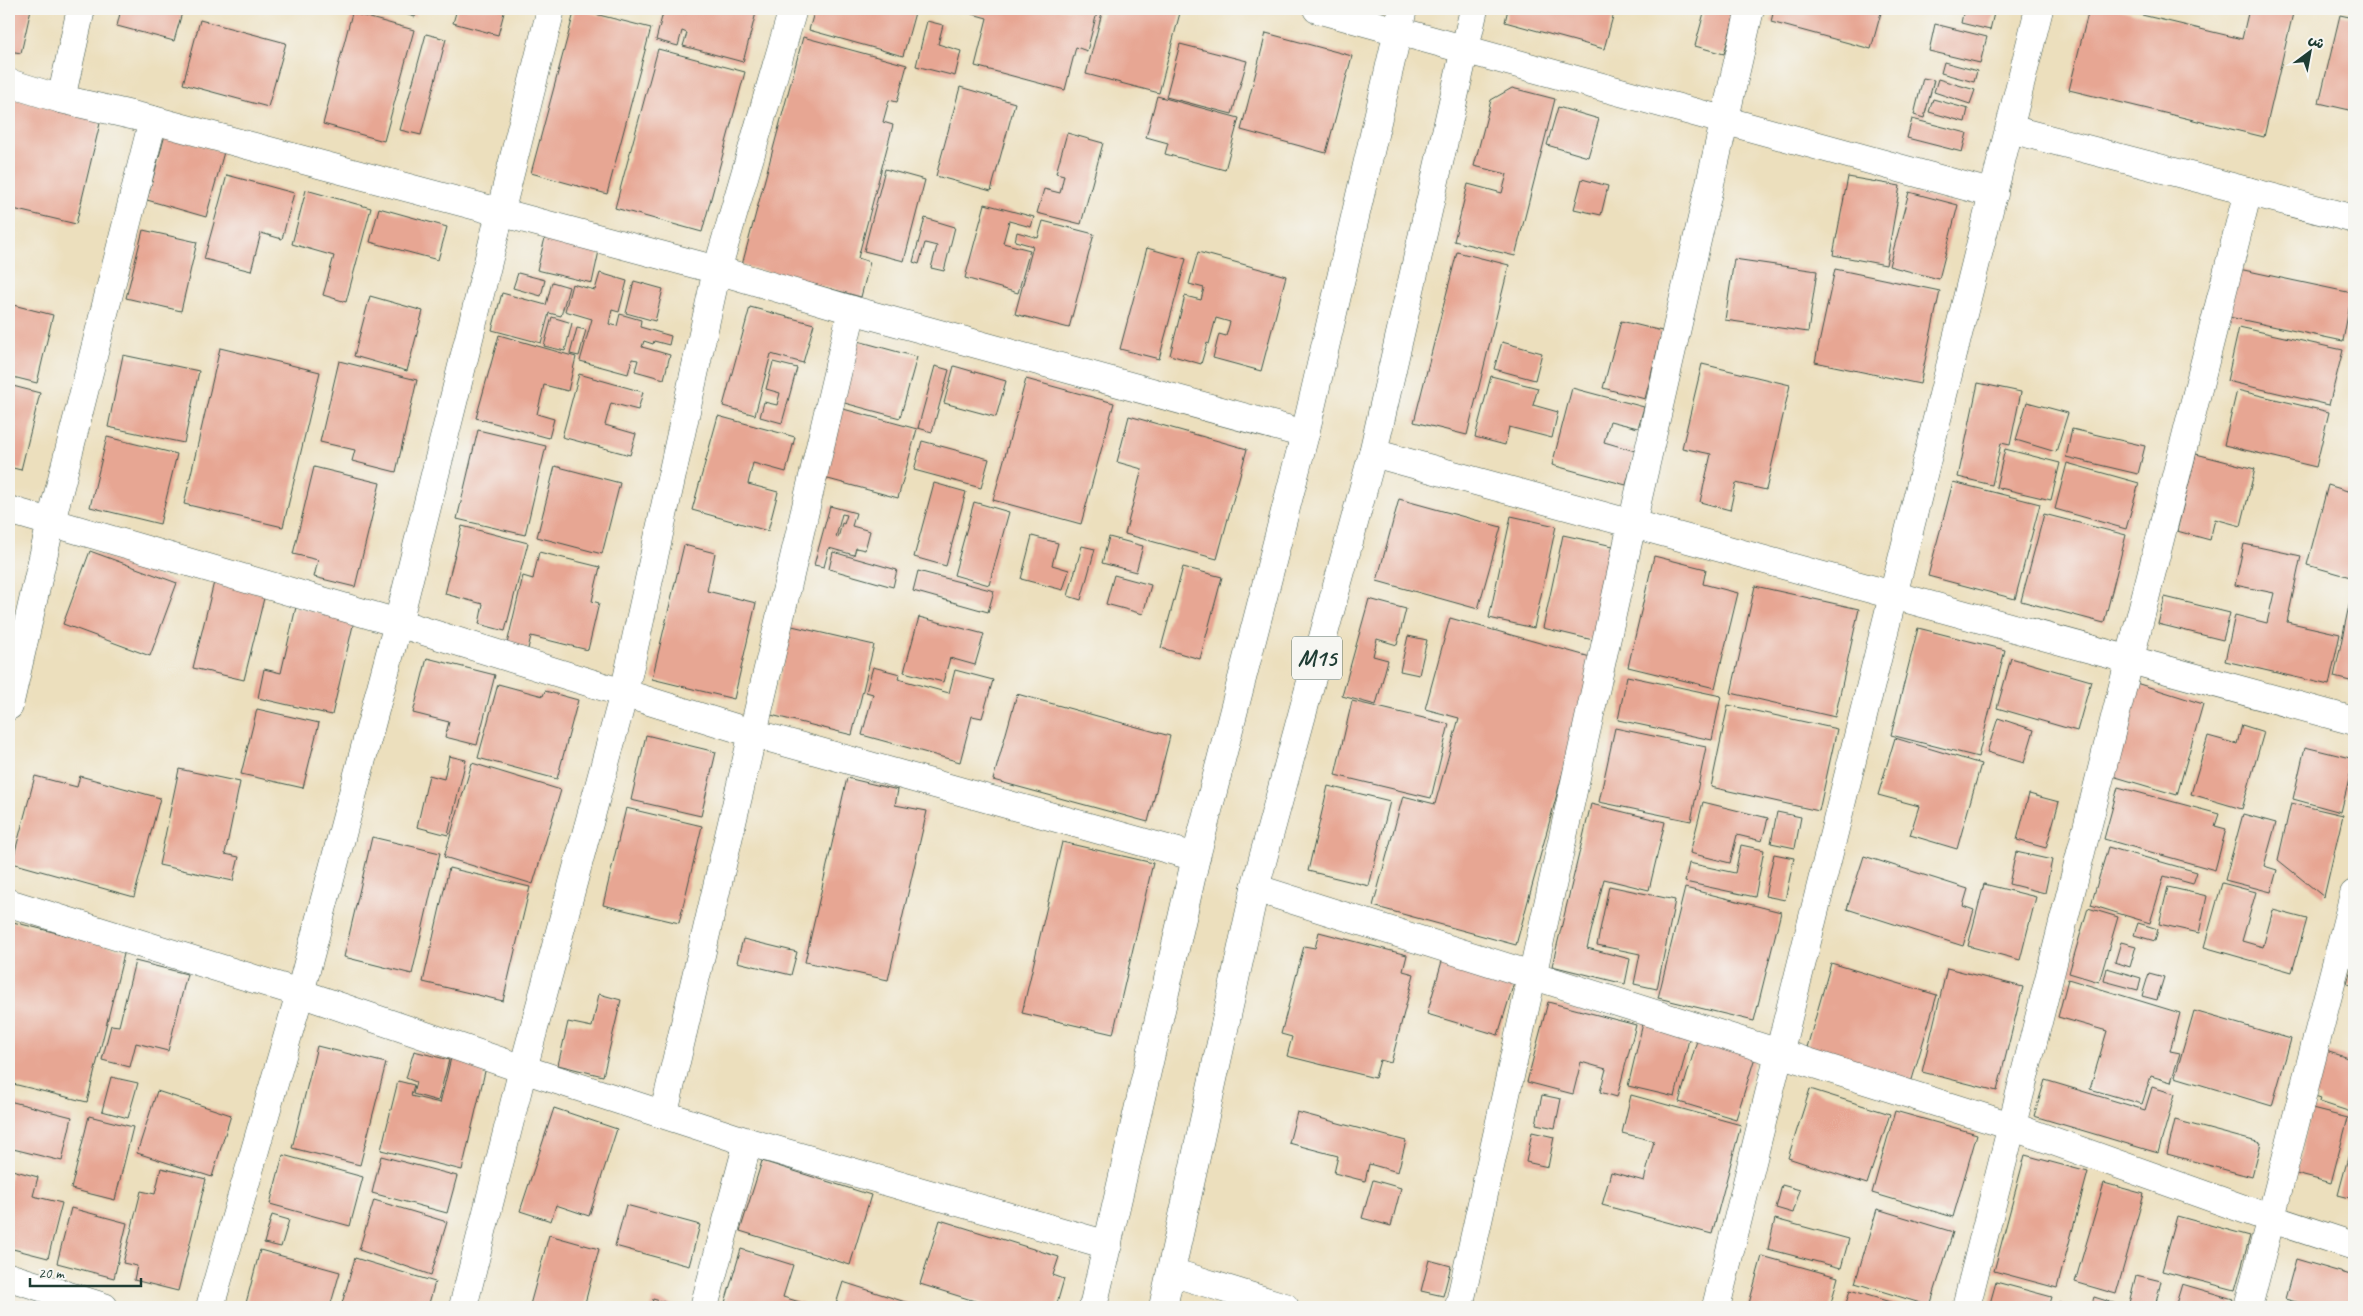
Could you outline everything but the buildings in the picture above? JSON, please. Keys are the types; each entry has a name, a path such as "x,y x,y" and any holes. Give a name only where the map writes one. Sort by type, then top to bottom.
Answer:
{"main road":[{"path":"61,99 81,9"},
{"path":"210,1307 300,993 398,623 551,9"},
{"path":"463,1307 523,1069 624,693 717,270 793,9"},
{"path":"1317,9 1400,20 1465,50 1994,194"},
{"name":"M15","path":"1163,1307 1255,888 1373,453 1474,9"},
{"path":"1459,1307 1632,524 1750,9"},
{"path":"1716,1307 2039,9"},
{"path":"1093,1307 1196,857 1305,434 1400,20"},
{"path":"9,83 61,99 153,120 500,214 717,270 852,310 1305,434"},
{"path":"9,706 51,522 153,120"},
{"path":"2010,129 2354,219"},
{"path":"1966,1307 2248,191"},
{"path":"664,1114 852,310"},
{"path":"1373,453 2354,721"},
{"path":"9,510 398,623 752,733 1196,857"},
{"path":"1255,888 2011,1126 2269,1218 2354,1246"},
{"path":"2248,1307 2269,1218 2354,894"},
{"path":"9,902 300,993 523,1069 748,1142 1108,1245"},
{"path":"704,1307 748,1142"},
{"path":"1171,1272 1285,1307"},
{"path":"9,1277 104,1307"}]}
